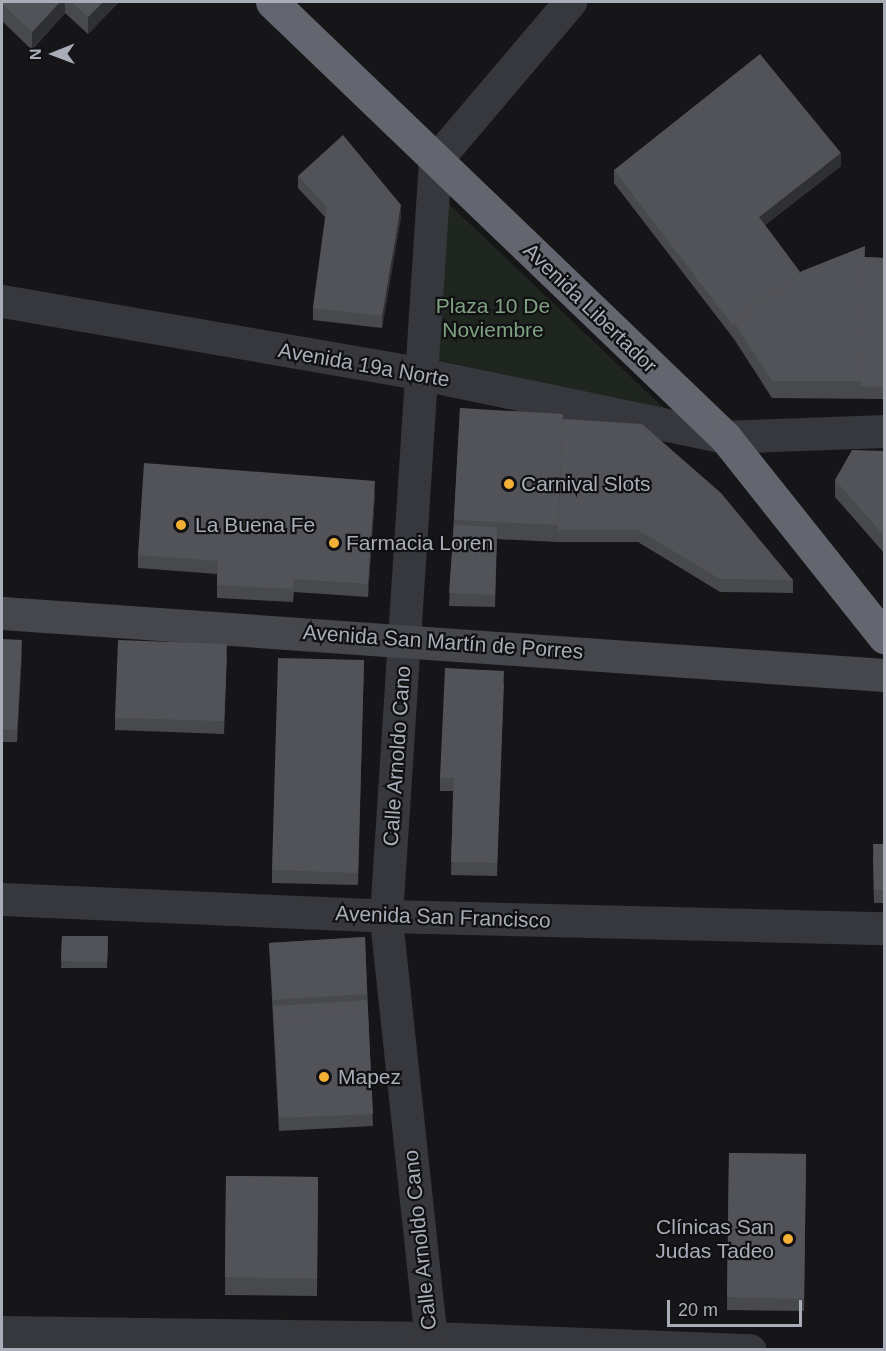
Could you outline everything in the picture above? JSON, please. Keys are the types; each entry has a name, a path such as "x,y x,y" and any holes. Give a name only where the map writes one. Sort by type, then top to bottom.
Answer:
{"highway":[{"name":"Avenida Libertador","path":"272,2 725,437 885,637"}],"main road":[{"name":"Avenida San Martín de Porres","path":"2,613 406,638 885,675"}],"street":[{"path":"435,161 570,2"},
{"name":"Calle Arnoldo Cano","path":"431,1344 386,916 406,638 435,161"},
{"name":"Avenida 19a Norte","path":"2,301 423,374 725,437 885,431"},
{"name":"Avenida San Francisco","path":"2,899 386,916 885,928"},
{"path":"2,1332 750,1350"}],"green space":[{"name":"Plaza 10 De Noviembre","path":"447,202 668,412 439,360"}],"building":[{"path":"2,2 60,2 32,32"},
{"path":"71,2 103,2 88,17"},
{"path":"760,54 841,153 759,217 800,272 734,322 734,327 614,170"},
{"path":"343,135 401,205 382,316 313,308 327,207 298,176"},
{"path":"865,246 861,381 772,381 734,322 802,271"},
{"path":"864,257 885,258 885,387 861,386"},
{"name":"Carnival Slots","path":"460,408 563,414 558,525 454,520"},
{"path":"563,419 642,424 721,493 793,580 720,579 638,530 558,530"},
{"path":"852,450 885,451 885,537 835,480"},
{"path":"144,463 375,481 368,584 294,579 293,589 217,585 218,561 138,555"},
{"path":"454,525 497,527 495,595 449,593"},
{"path":"2,639 22,640 17,730 2,729"},
{"path":"118,640 227,644 224,721 115,718"},
{"path":"278,658 364,660 358,873 272,870"},
{"path":"445,668 504,671 497,863 451,862 454,778 440,778"},
{"path":"873,844 885,844 885,890 874,890"},
{"path":"62,936 108,936 107,962 61,961"},
{"path":"365,937 367,994 273,1000 269,943"},
{"path":"367,1000 368,1013 274,1018 274,1024 273,1006"},
{"path":"368,1013 373,1114 279,1118 274,1018"},
{"path":"729,1153 806,1154 804,1299 727,1297"},
{"path":"226,1176 318,1177 317,1279 225,1277"}],"place":[{"name":"Carnival Slots","path":"509,484"},
{"name":"La Buena Fe","path":"181,525"},
{"name":"Farmacia Loren","path":"334,543"},
{"name":"Mapez","path":"324,1077"},
{"name":"Clínicas San Judas Tadeo","path":"788,1239"}]}
